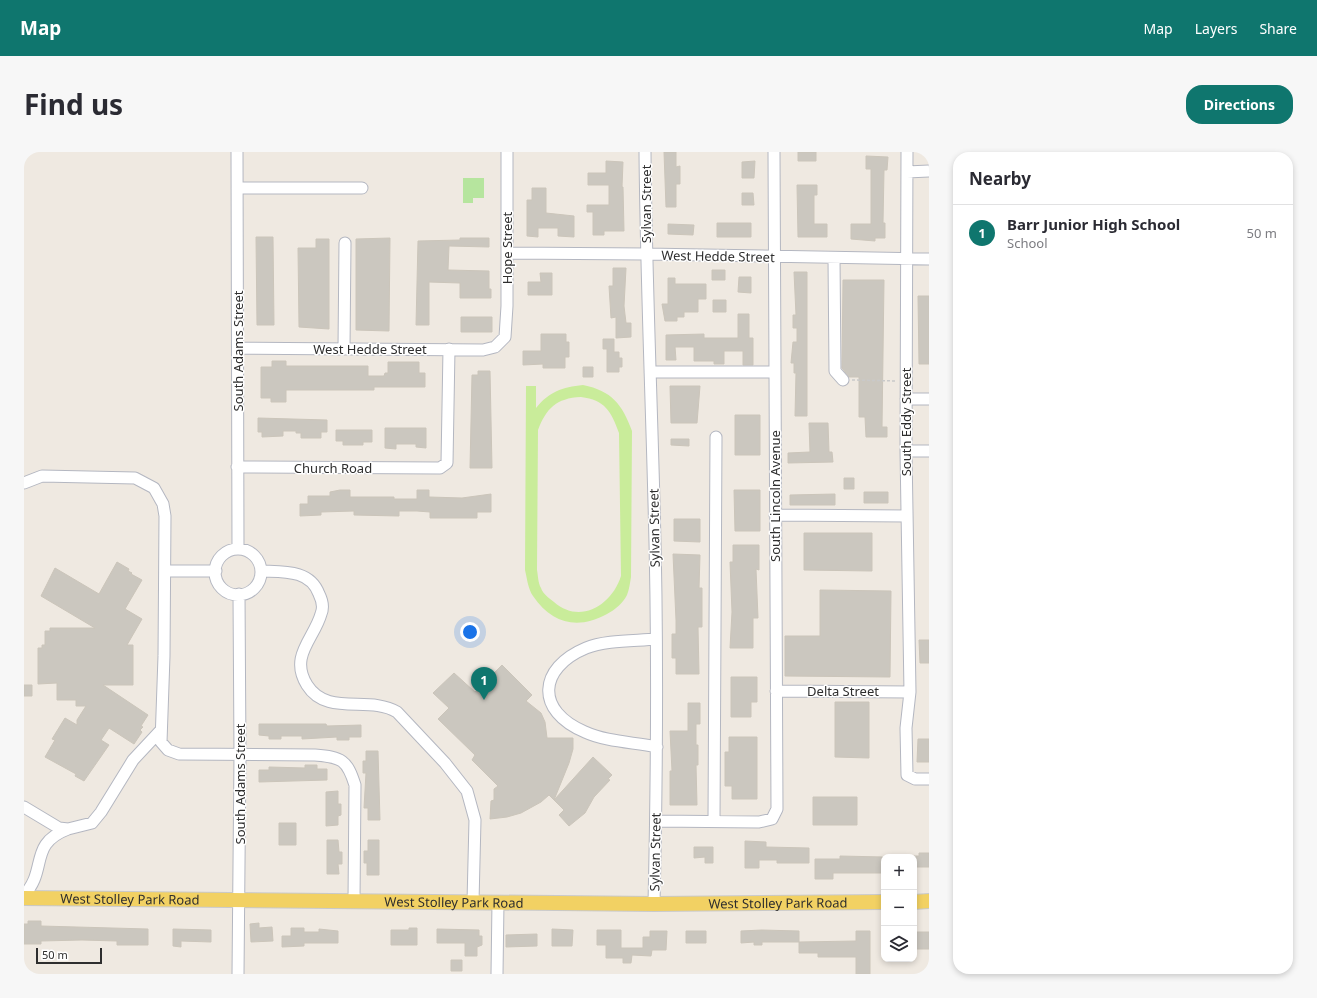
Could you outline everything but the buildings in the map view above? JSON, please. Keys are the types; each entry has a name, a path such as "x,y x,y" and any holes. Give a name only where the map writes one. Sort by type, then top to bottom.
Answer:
{"main road":[{"name":"West Stolley Park Road","path":"24,898 654,904 881,902"},
{"path":"917,902 929,902"}],"street":[{"name":"South Adams Street","path":"237,152 238,549"},
{"name":"Hope Street","path":"500,342 505,337 507,306 507,152"},
{"name":"Sylvan Street","path":"645,152 646,254 656,639 657,747 654,904"},
{"name":"South Lincoln Avenue","path":"714,821 752,822 772,819 777,808 774,152"},
{"name":"South Eddy Street","path":"907,152 906,451 910,692 906,728 907,775 915,779 929,779"},
{"path":"907,172 929,172"},
{"path":"237,188 362,188"},
{"path":"344,348 345,243"},
{"name":"West Hedde Street","path":"508,254 646,254 929,259"},
{"path":"834,258 835,371 843,380"},
{"name":"West Hedde Street","path":"238,348 483,350 495,348 500,342"},
{"name":"Church Road","path":"237,467 440,468 447,463 449,349"},
{"path":"650,372 774,372"},
{"path":"906,399 929,399"},
{"path":"656,821 714,821 716,437"},
{"path":"906,451 929,451"},
{"path":"24,483 42,476 122,477 135,478 146,482 154,488 163,504 165,595 160,737 163,746 174,753 335,757 343,761 350,769 355,786 354,900"},
{"path":"776,515 907,516"},
{"path":"238,549 247,550 253,554 257,559 261,572 258,582 253,588 246,593 239,594 226,591 221,587 216,577 218,561 227,552 238,549"},
{"path":"165,571 216,571"},
{"path":"261,572 298,573 309,579 318,590 322,602 322,613 303,650 301,661 302,674 307,685 316,696 337,704 378,704 392,709 411,726 467,791 475,820 473,902"},
{"name":"South Adams Street","path":"238,974 240,754 239,594"},
{"path":"656,639 627,641 587,647 560,664 552,675 548,687 550,702 569,724 600,737 657,747"},
{"name":"Delta Street","path":"776,691 910,692"},
{"path":"24,894 34,880 39,860 48,840 57,833 68,829 85,826 96,819 133,760 161,730"},
{"path":"24,807 60,828 68,829"},
{"path":"497,974 498,902"}],"path":[{"path":"843,380 906,382"}],"green space":[{"path":"463,178 484,178 484,198 473,198 473,203 463,203"},
{"path":"583,385 609,395 620,406 632,431 631,577 627,595 616,608 610,612 596,619 576,623 566,622 557,618 548,613 540,605 530,590 525,570 526,386 536,386 536,408 541,402 556,391","holes":["581,397 596,401 606,408 610,413 619,433 621,576 617,586 603,603 584,612 574,612 564,609 548,597 542,590 539,581 537,570 538,430 545,416 553,406 559,402"]}],"place":[{"name":"Barr Junior High School","path":"484,700"}]}
